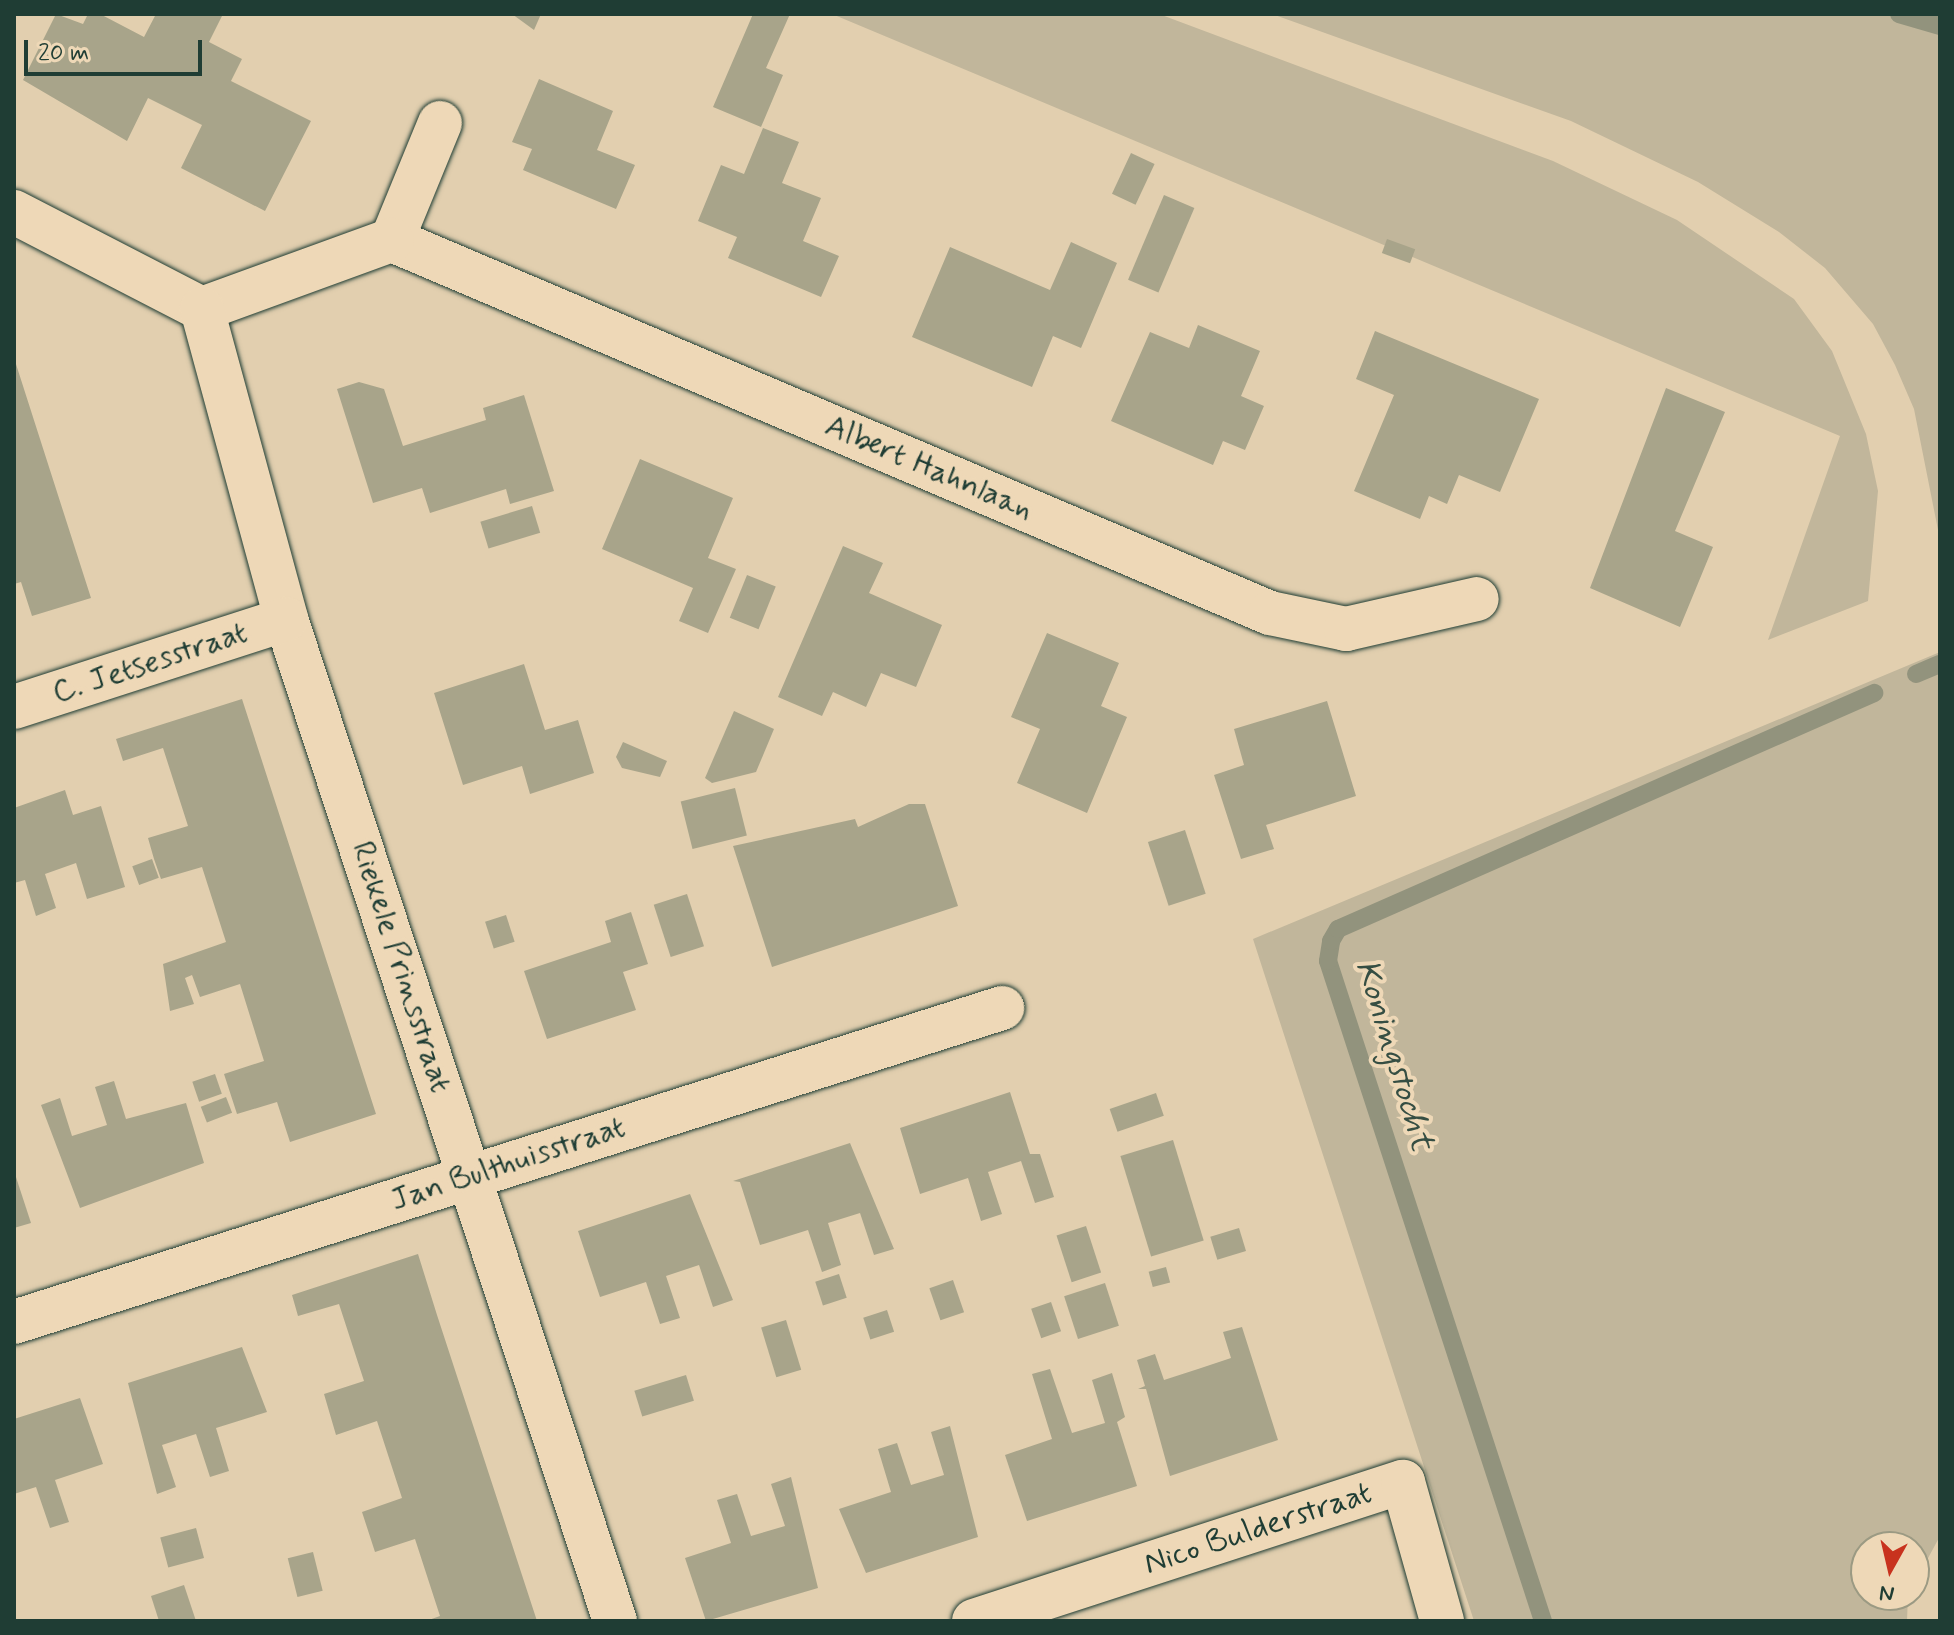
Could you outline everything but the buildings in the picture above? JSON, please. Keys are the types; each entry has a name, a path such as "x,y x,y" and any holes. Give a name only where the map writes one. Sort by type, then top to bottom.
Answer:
{"street":[{"path":"14,212 202,309 392,240 440,123"},
{"name":"Albert Hahnlaan","path":"392,240 1270,613 1346,629 1477,599"},
{"name":"Riekele Prinsstraat","path":"202,309 286,619 615,1621"},
{"name":"C. Jetsesstraat","path":"14,707 286,619"},
{"name":"Jan Bulthuisstraat","path":"14,1322 1002,1008"},
{"name":"Nico Bulderstraat","path":"974,1621 1403,1482 1442,1621"}],"shaded area":[{"path":"832,14 1159,14 1553,161 1677,220 1794,299 1832,351 1866,434 1878,491 1868,601 1768,640 1840,436"},
{"path":"1272,14 1940,14 1940,540 1914,409 1873,324 1825,268 1779,232 1698,182 1571,121"},
{"path":"1940,652 1940,1536 1930,1554 1930,1531 1850,1531 1850,1611 1907,1611 1907,1621 1474,1621 1253,939"}],"waterway":[{"path":"1899,14 1940,26"},
{"name":"Koningstocht","path":"1916,674 1940,664"},
{"name":"Koningstocht","path":"1543,1621 1328,961 1331,941 1338,929 1874,693"}]}
